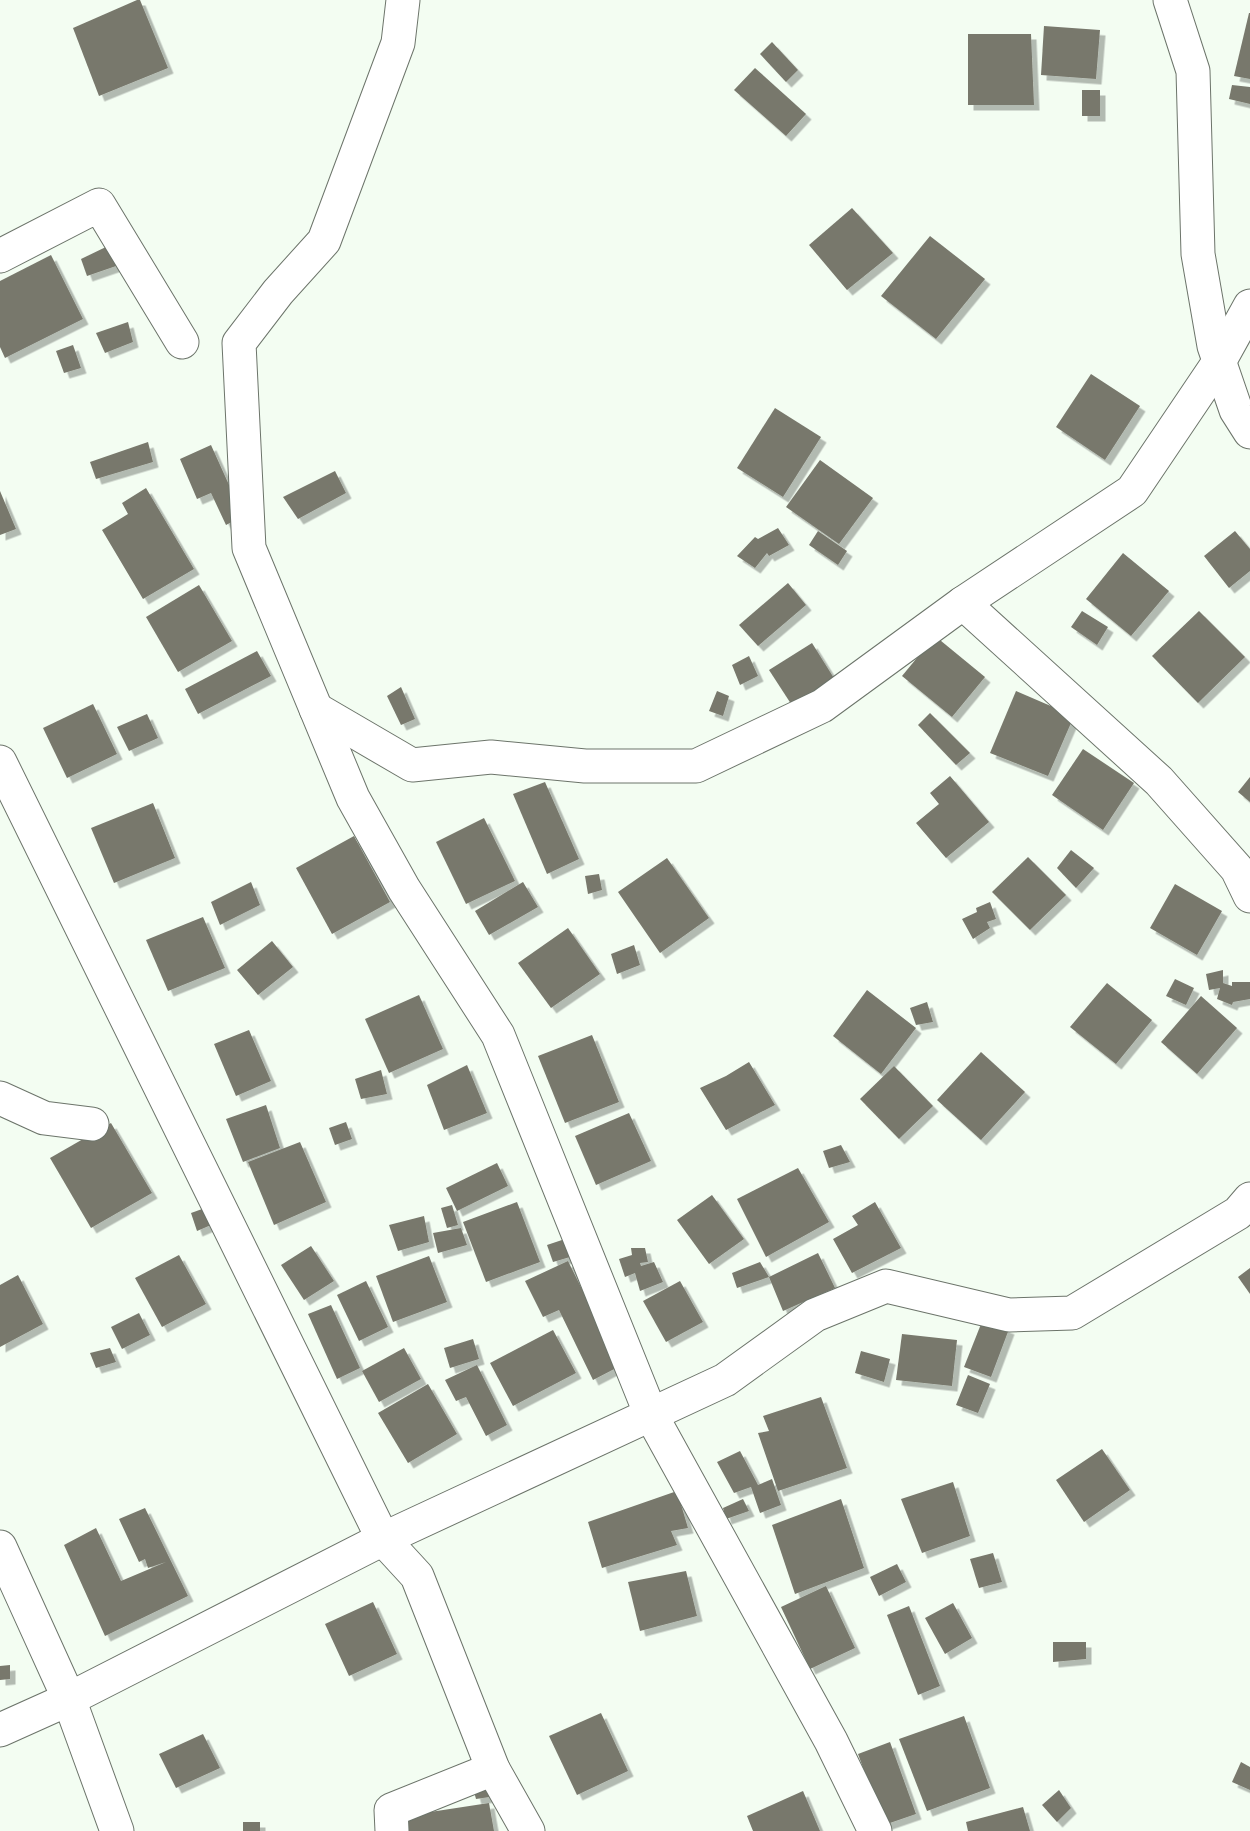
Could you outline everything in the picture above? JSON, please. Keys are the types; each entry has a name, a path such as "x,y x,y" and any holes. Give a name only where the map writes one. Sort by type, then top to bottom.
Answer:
{"street":[{"path":"403,0 398,43 324,241 278,292 239,343 249,548 353,798 404,889 498,1035 651,1415 831,1741 875,1831"},
{"path":"1170,0 1193,71 1198,254 1219,362 1236,410 1250,432"},
{"path":"0,256 99,205 182,342"},
{"path":"316,709 412,765 490,757 585,766 696,766 822,706 963,603 1132,491 1219,362 1250,306"},
{"path":"963,603 1159,781 1237,869 1250,896"},
{"path":"0,762 383,1539 417,1576 493,1769 528,1831"},
{"path":"0,1098 44,1118 92,1124"},
{"path":"0,1730 69,1699 383,1539 725,1380 815,1315 886,1286 1009,1315 1072,1313 1247,1210"},
{"path":"0,1547 69,1699 117,1831"},
{"path":"392,1831 391,1810 493,1769"}],"building":[{"path":"140,0 168,68 99,96 73,28"},
{"path":"1250,13 1250,79 1234,76"},
{"path":"1044,26 1100,30 1096,79 1041,75"},
{"path":"968,34 1031,34 1034,105 968,105"},
{"path":"772,42 798,70 786,82 760,54"},
{"path":"755,68 806,114 786,136 734,90"},
{"path":"1232,85 1250,87 1250,104 1229,99"},
{"path":"1082,90 1100,90 1100,116 1082,116"},
{"path":"852,208 893,253 847,290 809,245"},
{"path":"930,236 985,279 936,339 881,296"},
{"path":"110,245 119,265 87,276 81,259"},
{"path":"51,255 83,319 5,358 0,347 0,281"},
{"path":"128,322 133,342 105,353 96,333"},
{"path":"73,345 81,368 64,373 56,351"},
{"path":"1091,374 1140,406 1105,460 1056,427"},
{"path":"775,408 821,437 783,497 737,468"},
{"path":"148,442 153,462 96,479 90,462"},
{"path":"211,445 243,516 226,525 211,493 197,499 180,459"},
{"path":"820,460 873,498 839,544 786,507"},
{"path":"335,471 346,493 298,519 283,497"},
{"path":"146,488 194,569 143,599 102,530 128,514 122,503"},
{"path":"0,491 16,529 0,535"},
{"path":"778,528 789,545 769,556 767,553 755,568 737,556 755,537 758,539"},
{"path":"818,531 847,551 838,565 809,545"},
{"path":"1235,531 1250,549 1250,571 1229,588 1204,556"},
{"path":"1123,553 1169,591 1131,636 1086,599"},
{"path":"788,583 806,605 758,646 739,625"},
{"path":"199,585 232,641 178,672 146,617"},
{"path":"1082,611 1108,627 1097,645 1071,627"},
{"path":"1199,611 1245,657 1198,703 1152,656"},
{"path":"935,636 985,677 952,717 902,676"},
{"path":"812,643 837,683 795,710 769,670"},
{"path":"257,651 271,676 198,714 185,689"},
{"path":"749,656 758,676 740,685 732,665"},
{"path":"401,687 415,719 401,725 387,696"},
{"path":"717,691 729,696 723,716 709,711"},
{"path":"1016,691 1074,716 1048,776 990,753"},
{"path":"93,704 117,754 67,778 43,728"},
{"path":"930,713 970,753 956,765 918,725"},
{"path":"147,714 158,738 129,751 117,727"},
{"path":"1083,749 1134,783 1103,830 1052,795"},
{"path":"950,776 989,822 946,858 916,823 939,804 930,793"},
{"path":"1250,777 1250,802 1238,792"},
{"path":"545,782 579,859 547,874 513,794"},
{"path":"153,803 175,858 114,883 91,828"},
{"path":"484,818 515,881 466,904 436,842"},
{"path":"354,836 390,902 332,934 296,868"},
{"path":"1071,850 1094,868 1076,888 1057,868"},
{"path":"1028,857 1066,895 1030,930 992,892"},
{"path":"667,858 709,918 660,953 618,892"},
{"path":"599,874 602,890 588,894 585,876"},
{"path":"251,882 260,905 220,925 211,902"},
{"path":"523,882 538,907 489,935 475,911"},
{"path":"1175,884 1222,911 1197,955 1150,928"},
{"path":"990,902 996,919 987,922 990,928 973,939 962,919 977,912 976,908"},
{"path":"203,917 225,968 168,991 146,940"},
{"path":"568,928 600,974 551,1008 518,963"},
{"path":"272,941 293,967 258,995 237,970"},
{"path":"634,945 640,965 617,974 611,954"},
{"path":"1223,970 1223,983 1232,986 1232,982 1250,982 1250,999 1233,1002 1232,1005 1217,999 1220,988 1209,990 1206,974"},
{"path":"1175,979 1194,988 1186,1005 1166,996"},
{"path":"1107,983 1152,1020 1116,1064 1070,1027"},
{"path":"867,990 916,1028 881,1074 833,1036"},
{"path":"419,995 443,1049 389,1073 365,1019"},
{"path":"1201,996 1237,1028 1197,1074 1161,1042"},
{"path":"927,1002 933,1022 916,1025 910,1008"},
{"path":"249,1030 271,1081 236,1096 214,1044"},
{"path":"592,1035 619,1102 565,1123 538,1056"},
{"path":"981,1052 1025,1092 981,1140 937,1100"},
{"path":"749,1062 775,1105 726,1130 700,1088"},
{"path":"467,1065 487,1113 444,1130 427,1085"},
{"path":"894,1066 933,1106 899,1139 860,1099"},
{"path":"381,1070 387,1094 361,1099 355,1079"},
{"path":"266,1105 280,1148 243,1162 226,1119"},
{"path":"629,1113 651,1161 596,1185 575,1136"},
{"path":"346,1122 352,1139 335,1145 329,1128"},
{"path":"111,1123 152,1193 91,1228 50,1158"},
{"path":"300,1142 326,1202 274,1225 248,1162"},
{"path":"841,1145 850,1162 829,1168 823,1151"},
{"path":"497,1163 508,1186 457,1211 446,1188"},
{"path":"798,1168 829,1222 766,1257 737,1199"},
{"path":"712,1195 744,1239 709,1264 677,1220"},
{"path":"517,1202 540,1262 486,1282 463,1222"},
{"path":"875,1202 901,1248 852,1273 833,1239 858,1225 852,1216"},
{"path":"452,1205 458,1225 447,1228 441,1208"},
{"path":"205,1208 211,1225 197,1231 191,1213"},
{"path":"424,1216 429,1242 398,1251 389,1225"},
{"path":"461,1228 467,1245 438,1253 433,1233"},
{"path":"565,1239 570,1257 553,1262 547,1245"},
{"path":"311,1246 334,1281 304,1300 281,1265"},
{"path":"631,1248 645,1248 648,1262 640,1263 641,1266 654,1262 663,1282 640,1291 635,1273 625,1277 619,1259 632,1255"},
{"path":"818,1253 835,1288 783,1311 769,1277"},
{"path":"179,1255 206,1304 162,1327 135,1278"},
{"path":"429,1256 447,1302 393,1322 376,1276"},
{"path":"568,1261 620,1366 593,1380 559,1310 543,1317 525,1281"},
{"path":"760,1262 769,1277 737,1288 732,1273"},
{"path":"1250,1268 1250,1294 1238,1277"},
{"path":"18,1275 43,1324 0,1347 0,1285"},
{"path":"366,1281 388,1327 359,1341 337,1295"},
{"path":"680,1281 703,1322 666,1342 643,1301"},
{"path":"331,1305 360,1368 337,1379 308,1314"},
{"path":"139,1313 150,1335 122,1349 111,1327"},
{"path":"983,1319 1009,1329 991,1377 964,1367"},
{"path":"553,1330 576,1373 513,1406 490,1363"},
{"path":"902,1334 957,1340 952,1386 896,1380"},
{"path":"473,1339 479,1359 450,1368 444,1348"},
{"path":"110,1348 116,1362 96,1368 90,1353"},
{"path":"404,1348 421,1379 379,1402 362,1371"},
{"path":"861,1351 890,1359 884,1382 855,1373"},
{"path":"477,1365 507,1425 486,1436 466,1397 456,1401 445,1380"},
{"path":"968,1375 990,1384 978,1413 956,1405"},
{"path":"428,1384 457,1434 408,1463 378,1413"},
{"path":"821,1397 847,1468 778,1491 758,1433 769,1431 763,1416"},
{"path":"1102,1449 1130,1490 1084,1522 1056,1480"},
{"path":"740,1451 758,1485 772,1479 781,1505 760,1513 751,1487 734,1493 717,1462"},
{"path":"953,1482 970,1536 922,1553 901,1499"},
{"path":"677,1491 688,1528 671,1531 677,1545 602,1568 588,1522"},
{"path":"743,1499 749,1511 726,1519 723,1508"},
{"path":"841,1499 864,1568 795,1594 772,1525"},
{"path":"145,1508 188,1596 105,1636 64,1545 96,1528 121,1581 166,1562 148,1568 145,1559 139,1562 119,1519"},
{"path":"993,1553 1002,1582 979,1588 970,1559"},
{"path":"897,1564 906,1582 879,1596 870,1577"},
{"path":"686,1571 697,1616 640,1631 628,1582"},
{"path":"826,1586 855,1648 810,1669 781,1607"},
{"path":"373,1602 397,1654 349,1676 325,1624"},
{"path":"953,1603 972,1638 945,1654 925,1618"},
{"path":"909,1606 940,1686 918,1695 887,1615"},
{"path":"1053,1642 1086,1642 1086,1659 1053,1662"},
{"path":"10,1665 10,1679 0,1680 0,1666"},
{"path":"601,1713 628,1771 577,1795 549,1736"},
{"path":"964,1716 990,1788 927,1811 899,1739"},
{"path":"203,1734 220,1768 176,1788 159,1754"},
{"path":"890,1742 916,1814 884,1825 858,1754"},
{"path":"1241,1762 1250,1767 1250,1790 1232,1782"},
{"path":"493,1782 496,1796 476,1799 473,1788"},
{"path":"1059,1790 1071,1808 1057,1822 1042,1805"},
{"path":"803,1791 820,1831 753,1831 747,1816"},
{"path":"489,1803 494,1831 406,1831 404,1816"},
{"path":"1023,1807 1030,1831 968,1831 966,1822"},
{"path":"243,1822 260,1822 260,1831 243,1831"}]}
